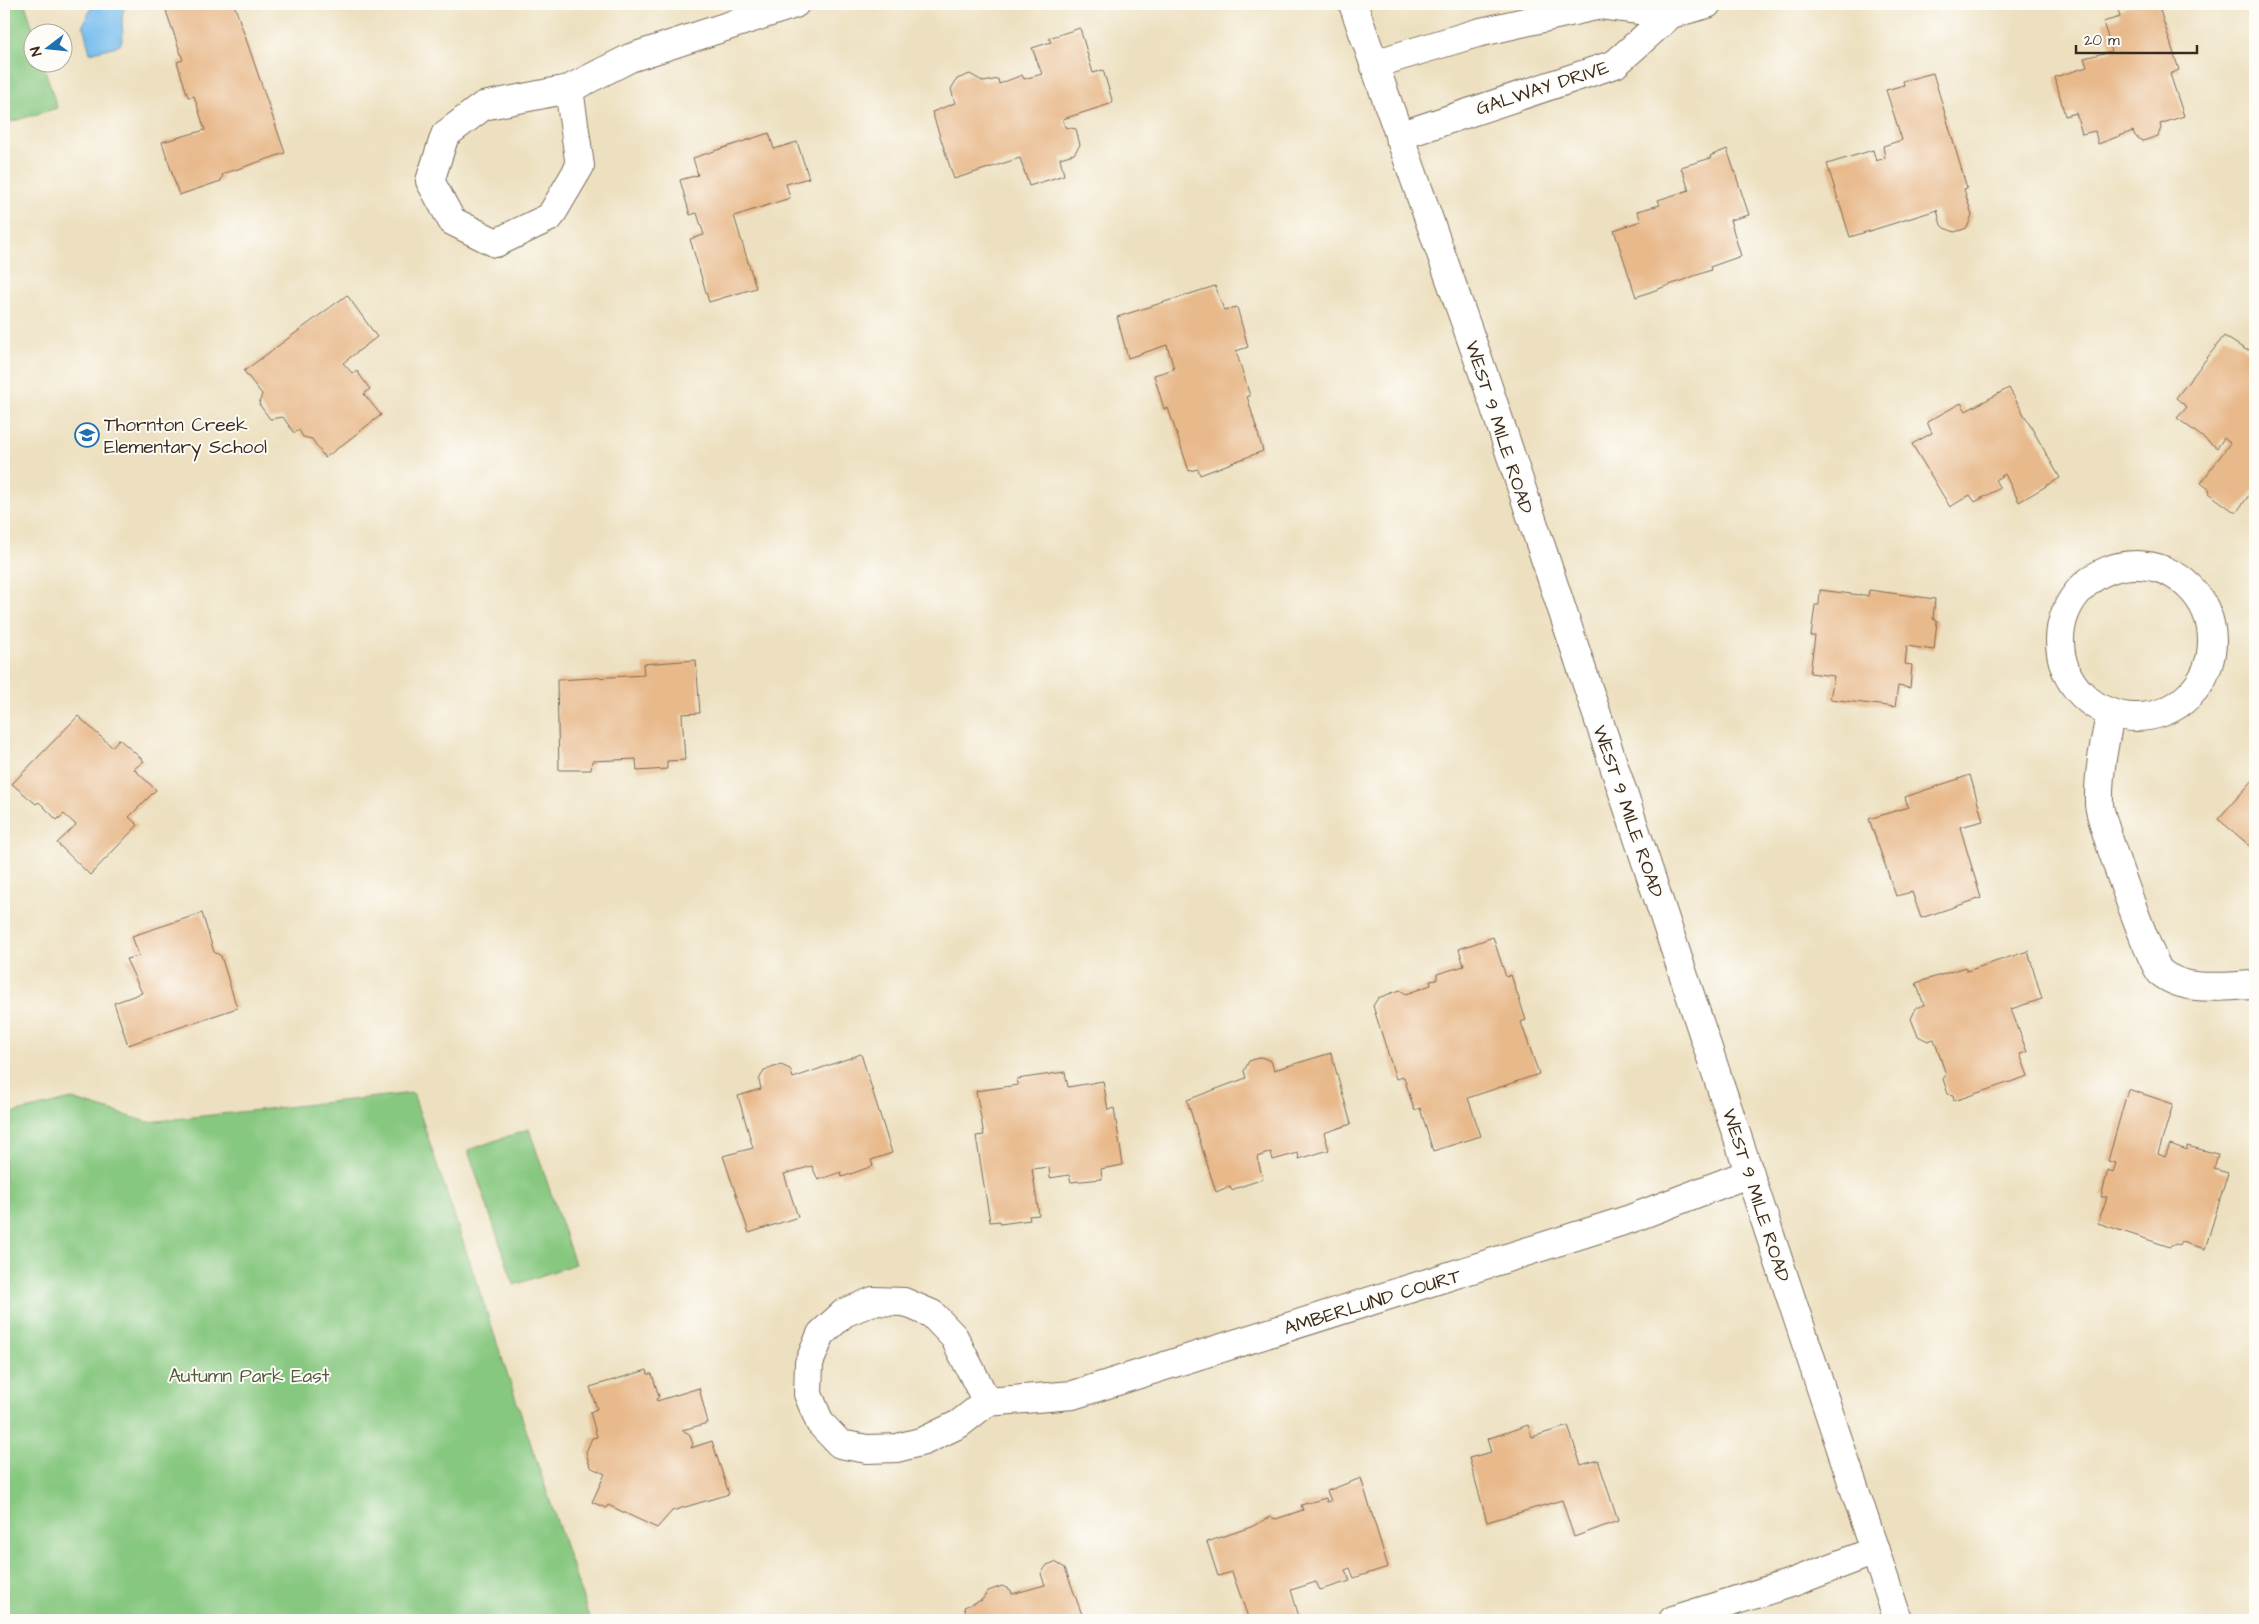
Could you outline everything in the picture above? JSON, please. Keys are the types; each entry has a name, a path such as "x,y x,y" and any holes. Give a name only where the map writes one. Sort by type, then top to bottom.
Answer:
{"street":[{"path":"569,89 580,166 550,217 496,243 452,221 430,181 445,135 483,106 569,89 630,58 796,4"},
{"name":"WEST 9 MILE ROAD","path":"1354,4 1487,384 1898,1620"},
{"name":"GALWAY DRIVE","path":"1374,64 1476,33 1600,5 1671,14 1707,4"},
{"name":"GALWAY DRIVE","path":"1399,136 1615,64 1671,14"},
{"path":"2131,564 2157,567 2180,578 2198,595 2208,617 2212,641 2209,665 2197,686 2180,703 2173,707 2158,714 2135,717 2111,713 2088,700 2071,680 2061,656 2060,630 2067,605 2084,584 2105,570 2131,564"},
{"path":"2111,713 2104,742 2099,805 2138,926 2158,971 2186,986 2255,985"},
{"name":"AMBERLUND COURT","path":"987,1402 1073,1395 1630,1220 1750,1173"},
{"path":"873,1301 904,1302 932,1314 954,1337 987,1402 959,1424 924,1441 897,1448 877,1449 840,1444 820,1423 808,1394 809,1363 821,1334 844,1313 873,1301"},
{"path":"1673,1620 1791,1583 1874,1551"}],"green space":[{"path":"4,4 25,4 31,22 22,22 22,72 46,72 57,108 4,124"},
{"name":"Autumn Park East","path":"413,1093 590,1620 4,1620 4,1115 72,1099 148,1122"},
{"path":"529,1129 575,1264 514,1285 468,1150"}],"water":[{"path":"93,4 126,4 122,16 123,35 120,45 90,53 83,25"}],"building":[{"path":"187,4 234,4 285,153 223,174 221,181 179,195 162,142 205,130 194,96 188,97 177,62 183,60 166,11"},
{"path":"2138,4 2158,4 2179,70 2170,74 2184,116 2160,124 2161,128 2158,136 2143,141 2135,136 2133,131 2098,144 2095,131 2082,134 2076,113 2065,116 2055,77 2087,67 2084,58 2112,51 2103,22 2120,17 2118,10"},
{"path":"1080,28 1093,73 1103,70 1113,103 1063,119 1065,127 1076,129 1080,145 1074,154 1060,158 1064,175 1029,186 1020,158 954,179 932,112 955,103 951,89 957,79 970,74 984,82 998,79 999,84 1022,75 1024,79 1042,74 1032,48 1051,42 1049,38"},
{"path":"1933,73 1967,188 1964,189 1972,215 1967,228 1955,232 1944,228 1941,225 1937,210 1850,237 1827,164 1873,150 1876,161 1885,158 1883,146 1902,140 1886,90 1904,85 1903,81"},
{"path":"769,133 774,149 797,142 809,178 786,184 790,198 734,216 756,288 709,302 690,239 704,235 697,213 690,215 680,180 698,175 693,158"},
{"path":"1727,149 1749,215 1730,220 1741,256 1710,267 1711,270 1636,297 1614,230 1641,221 1637,211 1660,205 1658,200 1689,190 1681,167 1711,158 1710,156"},
{"path":"1215,286 1224,310 1237,307 1248,347 1236,351 1250,396 1247,396 1263,451 1200,475 1198,469 1189,471 1168,408 1164,409 1154,375 1174,369 1167,345 1128,358 1117,317"},
{"path":"347,295 377,337 343,363 353,374 357,371 370,389 364,394 381,415 325,458 312,439 303,437 299,430 294,433 283,417 270,419 259,404 262,394 244,371"},
{"path":"2224,336 2246,350 2255,349 2255,487 2236,513 2208,493 2210,490 2201,483 2230,443 2224,438 2217,448 2177,418 2187,407 2176,398"},
{"path":"2009,388 2060,478 2019,502 2005,474 1995,480 2000,488 1975,502 1970,495 1950,507 1912,444 1932,433 1927,422 1961,403 1966,411"},
{"path":"1820,590 1868,596 1869,590 1935,599 1933,619 1937,621 1934,650 1907,646 1905,664 1912,665 1910,688 1898,686 1895,707 1830,699 1834,676 1810,673 1815,636 1811,636 1815,605 1819,605"},
{"path":"696,660 700,713 682,714 685,760 667,761 667,769 637,771 636,759 592,761 591,770 559,770 557,680 644,675 643,664"},
{"path":"78,716 112,747 119,739 144,761 134,769 156,790 129,817 138,825 90,875 57,843 76,825 64,814 57,820 39,802 36,804 12,784"},
{"path":"1970,775 1983,821 1960,827 1981,898 1921,918 1912,892 1896,896 1869,819 1908,807 1905,797"},
{"path":"2255,778 2255,850 2218,819"},
{"path":"202,913 214,952 221,956 237,1008 128,1045 114,1003 142,993 126,959 139,956 132,936"},
{"path":"1493,937 1506,977 1511,975 1526,1020 1521,1022 1539,1074 1468,1098 1481,1136 1433,1151 1420,1108 1414,1110 1404,1077 1396,1079 1373,1006 1378,998 1400,990 1406,994 1431,985 1430,981 1437,980 1437,974 1464,966 1459,949"},
{"path":"2028,951 2042,999 2011,1009 2027,1052 2020,1054 2028,1076 1954,1101 1953,1095 1948,1094 1943,1079 1946,1075 1934,1039 1928,1041 1918,1036 1911,1019 1916,1008 1924,1005 1916,983 1965,967 1967,971"},
{"path":"1331,1053 1351,1124 1324,1133 1329,1150 1299,1159 1298,1153 1273,1160 1271,1152 1257,1157 1263,1179 1231,1190 1230,1186 1216,1192 1187,1100 1246,1078 1244,1071 1249,1061 1261,1057 1271,1061 1274,1070"},
{"path":"861,1054 892,1153 871,1160 873,1166 842,1177 841,1172 818,1180 812,1166 784,1174 798,1217 749,1233 723,1156 753,1148 738,1096 761,1089 759,1080 764,1070 781,1065 790,1069 793,1078"},
{"path":"1065,1072 1068,1087 1103,1081 1108,1110 1114,1108 1123,1165 1101,1169 1102,1179 1071,1182 1069,1175 1050,1178 1049,1167 1032,1169 1039,1215 1029,1216 1030,1220 1000,1224 1000,1221 990,1222 976,1136 984,1135 976,1091 1018,1085 1017,1079"},
{"path":"2128,1089 2173,1104 2158,1154 2165,1157 2170,1144 2187,1150 2187,1146 2218,1154 2214,1169 2228,1173 2205,1249 2181,1242 2179,1246 2175,1244 2170,1247 2098,1223 2107,1197 2101,1197 2108,1170 2113,1172 2116,1163 2108,1161"},
{"path":"647,1370 648,1374 652,1374 659,1397 656,1399 657,1401 699,1388 708,1423 682,1430 689,1434 693,1444 691,1448 712,1441 729,1494 672,1511 657,1528 608,1505 606,1508 592,1502 605,1474 590,1467 586,1452 592,1438 597,1437 590,1412 597,1409 590,1387"},
{"path":"1528,1425 1532,1437 1568,1426 1581,1465 1598,1460 1618,1521 1574,1537 1562,1500 1487,1522 1469,1458 1491,1452 1487,1439"},
{"path":"1361,1478 1388,1567 1354,1578 1350,1568 1345,1570 1350,1581 1320,1590 1316,1582 1291,1590 1300,1620 1249,1620 1232,1572 1218,1576 1207,1542 1251,1527 1270,1517 1276,1519 1303,1510 1301,1505 1326,1498 1327,1502 1331,1501 1327,1491"},
{"path":"1055,1562 1065,1568 1084,1620 968,1620 964,1607 982,1600 988,1591 1002,1586 1011,1590 1012,1594 1045,1585 1041,1574 1047,1565"}],"place":[{"name":"Thornton Creek Elementary School","path":"87,435"}]}
